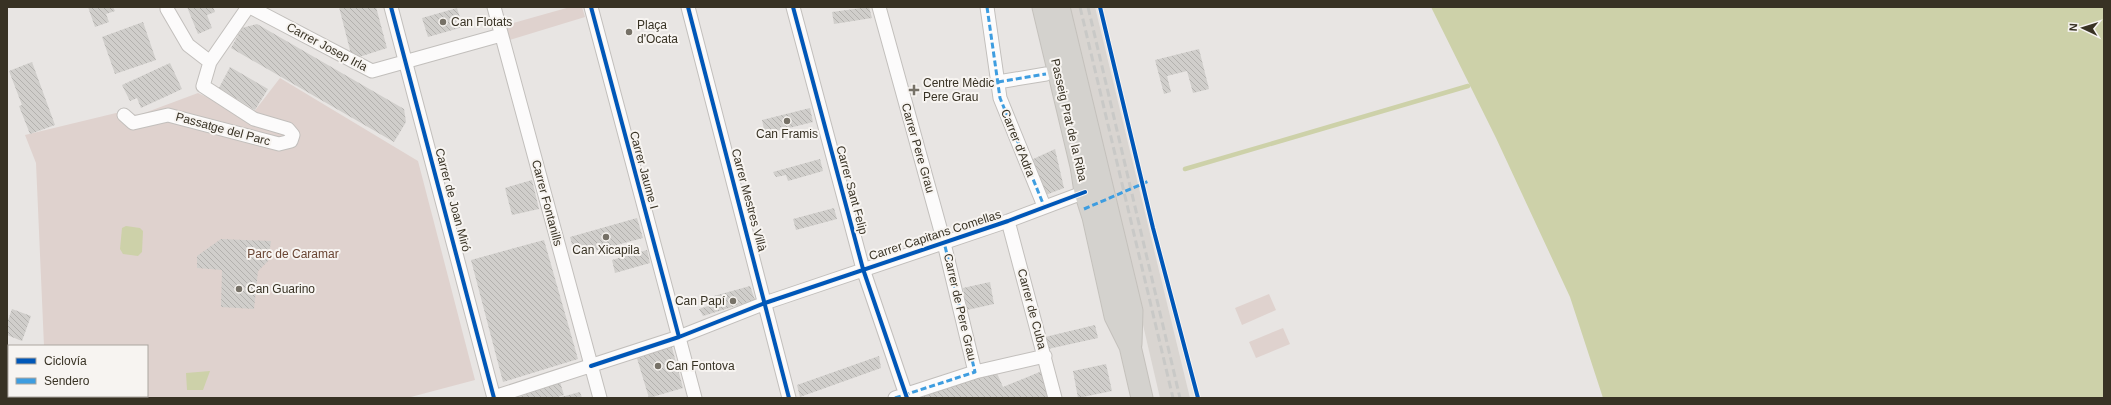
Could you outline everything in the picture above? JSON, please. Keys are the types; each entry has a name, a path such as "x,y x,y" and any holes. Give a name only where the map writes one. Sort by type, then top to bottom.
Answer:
{"main road":[{"name":"Passeig Prat de la Riba","path":"1043,7 1115,316 1130,346"},
{"path":"1059,7 1132,311 1130,346 1142,398"},
{"path":"1085,192 1096,198 1104,216 1117,277 1132,311"}],"street":[{"name":"Passatge del Parc","path":"124,115 133,123 168,115 279,144 291,141 293,135 288,130 254,119 203,86 210,62 249,7"},
{"name":"Carrer Josep Irla","path":"249,7 372,71 501,35"},
{"name":"Carrer de Joan Miró","path":"392,7 494,397"},
{"name":"Carrer Fontanills","path":"494,7 600,398"},
{"name":"Carrer Jaume I","path":"591,7 695,398"},
{"name":"Carrer Mestres Villà","path":"688,7 789,398"},
{"name":"Carrer Sant Felip","path":"793,7 863,269 902,397"},
{"name":"Carrer Pere Grau","path":"879,7 944,242"},
{"name":"Carrer d'Adra","path":"987,7 1000,98 1044,206"},
{"path":"167,9 188,45 210,62"},
{"path":"998,82 1046,74"},
{"name":"Carrer Capitans Comellas","path":"494,397 679,337 765,303 1008,221 1044,206 1085,192"},
{"name":"Carrer de Cuba","path":"1008,221 1054,398"},
{"name":"Carrer de Pere Grau","path":"944,242 975,372"},
{"path":"902,397 975,372 1044,356"}],"shaded area":[{"path":"1069,7 1095,7 1190,398 1160,398"},
{"path":"1431,7 2104,7 2104,398 1603,398 1570,297 1496,138"},
{"path":"126,226 140,228 143,231 142,252 138,256 123,254 120,249 122,228"},
{"path":"210,371 203,390 187,390 186,373"}],"green space":[{"path":"570,7 582,7 585,17 503,42 499,27"},
{"name":"Parc de Caramar","path":"280,78 418,161 475,380 407,398 138,398 136,397 148,397 148,345 44,345 36,163 25,135 116,113 139,115 198,93 250,117"},
{"path":"1269,294 1276,310 1242,325 1235,308"},
{"path":"1283,328 1290,344 1256,358 1249,342"}],"building":[{"path":"88,7 113,7 115,11 106,14 109,22 95,27"},
{"path":"187,7 213,7 215,12 207,15 212,28 198,34"},
{"path":"339,7 376,7 387,48 356,58 351,54"},
{"path":"869,7 872,18 834,24 832,12"},
{"name":"Can Flotats","path":"457,8 463,27 428,37 422,18"},
{"path":"143,22 156,60 115,74 102,37"},
{"path":"257,24 404,109 406,122 394,142 231,48 242,28"},
{"path":"1199,49 1209,89 1193,93 1187,71 1167,76 1171,92 1164,94 1155,60"},
{"path":"32,62 55,125 30,134 19,106 22,105 9,71"},
{"path":"170,63 182,89 141,108 137,98 130,101 122,85"},
{"path":"230,67 268,89 255,110 219,88"},
{"name":"Can Framis","path":"810,108 813,122 765,134 762,120"},
{"path":"1055,149 1064,188 1043,196 1029,161"},
{"path":"820,159 823,171 788,181 786,175 776,177 773,172"},
{"path":"532,180 539,209 512,215 505,188"},
{"path":"834,208 837,219 796,230 793,219"},
{"name":"Can Xicapila","path":"637,218 643,238 575,256 570,237"},
{"name":"Can Guarino","path":"221,239 271,241 268,261 258,271 254,309 221,307 222,270 197,268 197,256"},
{"path":"544,240 578,359 503,382 471,260"},
{"path":"647,250 650,263 615,273 612,260"},
{"path":"990,282 994,304 967,310 963,288"},
{"name":"Can Papí","path":"750,286 755,300 703,316 699,309 717,303 714,296"},
{"path":"12,309 31,316 22,341 7,335 7,323"},
{"path":"1095,325 1098,338 1048,349 1045,337"},
{"name":"Can Fontova","path":"671,344 683,388 649,398 636,355"},
{"path":"879,356 881,368 800,397 797,385"},
{"path":"1106,364 1112,391 1078,398 1073,371"},
{"path":"996,371 1003,387 1042,371 1048,398 916,398 915,395"},
{"path":"560,382 564,395 555,398 516,398"},
{"path":"580,392 582,398 561,397"}],"waterway":[{"path":"1185,169 1468,86"}],"railway":[{"path":"1080,7 1173,398"},
{"path":"1088,7 1180,398"}],"marked path":[{"path":"987,7 1000,98 1044,206"},
{"path":"998,82 1046,74"},
{"path":"1084,209 1149,181"},
{"path":"895,398 975,372 944,242"}],"cycle path":[{"path":"391,7 494,398"},
{"path":"591,7 679,337"},
{"path":"688,7 789,398"},
{"path":"793,7 863,269 907,398"},
{"path":"1100,7 1153,228 1198,398"},
{"path":"591,366 679,337 765,303 1008,221 1085,192"}],"place":[{"name":"Can Flotats","path":"443,22"},
{"name":"Plaça d'Ocata","path":"629,32"},
{"name":"Centre Mèdic Pere Grau","path":"914,90"},
{"name":"Can Framis","path":"787,121"},
{"name":"Can Xicapila","path":"606,237"},
{"name":"Can Guarino","path":"239,289"},
{"name":"Can Papí","path":"733,301"},
{"name":"Can Fontova","path":"658,366"}]}
